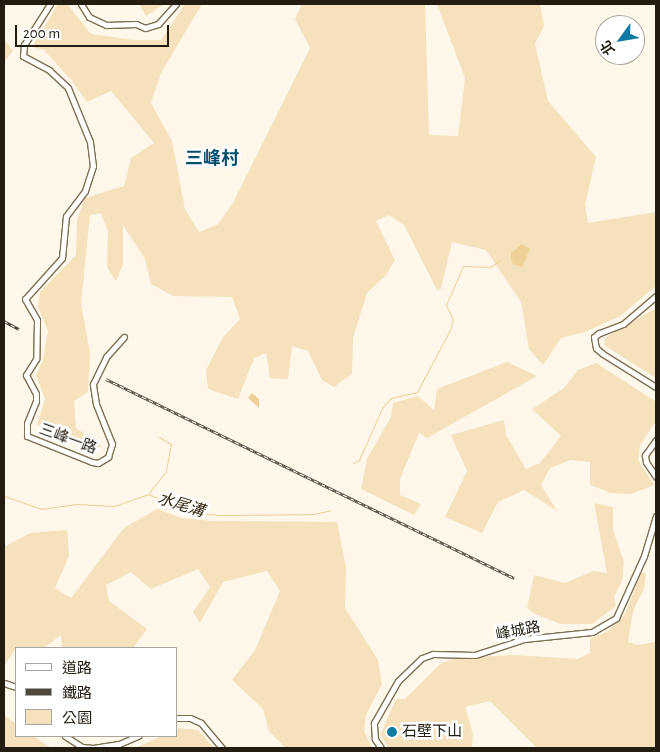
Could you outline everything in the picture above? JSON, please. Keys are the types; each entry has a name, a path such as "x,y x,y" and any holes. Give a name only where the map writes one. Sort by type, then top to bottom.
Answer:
{"street":[{"name":"三峰一路","path":"50,4 24,45 23,56 49,70 68,88 90,142 93,166 85,190 66,216 62,258 25,299 37,320 36,359 26,375 36,394 36,401 27,423 27,436 92,462 98,463 108,457 112,444 96,404 94,384 106,357 124,337"},
{"path":"81,4 89,17 106,25 136,24 146,28 158,24 176,4"},
{"path":"656,296 623,324 599,332 594,337 596,348 603,354 656,387"},
{"path":"656,440 646,455 646,462 656,477"},
{"name":"峰城路","path":"381,748 374,739 374,723 398,681 422,658 433,654 475,655 524,639 592,632 616,618 644,556 656,516"},
{"path":"178,718 190,718 201,723 222,748"},
{"path":"67,737 82,747 93,748 119,744 136,737"}],"green space":[{"path":"58,4 67,4 91,34 134,40 161,40 185,4 202,4 161,73 151,103 172,141 185,209 199,232 217,225 233,203 310,48 295,19 302,4 425,4 429,135 458,136 465,78 437,4 540,4 544,26 535,44 548,101 596,157 585,205 588,223 656,212 656,286 620,316 585,332 561,338 543,365 529,349 521,302 486,250 452,242 441,289 437,290 404,225 389,215 376,221 395,260 386,275 367,293 353,338 352,374 334,387 322,380 308,351 292,346 288,379 270,378 266,353 254,358 238,399 208,389 206,370 223,337 240,319 232,297 173,296 151,284 145,259 123,225 123,265 116,281 107,267 108,231 101,213 90,215 81,303 90,353 88,392 74,401 76,428 101,445 93,453 53,425 37,425 45,399 36,375 43,360 48,331 38,307 40,292 76,255 77,220 85,198 124,186 131,158 154,143 111,91 87,102 71,80 44,50 32,47"},
{"path":"139,4 164,4 146,16"},
{"path":"4,39 13,51 4,62"},
{"path":"656,308 656,378 604,345 605,338"},
{"path":"507,362 537,376 427,438 419,433 400,479 400,495 421,504 414,515 361,489 367,459 391,417 393,403 418,396 434,410 437,389"},
{"path":"596,363 655,401 656,421 640,445 638,460 654,485 631,494 611,493 590,485 590,462 571,460 550,468 541,485 557,511 524,490 498,502 482,533 445,517 467,471 451,435 504,420 506,435 526,469 540,463 561,436 532,409 564,388 578,370"},
{"path":"594,503 613,507 613,530 624,562 622,581 614,597 616,606 592,624 560,624 535,614 527,608 534,575 565,583 593,571 607,573"},
{"path":"157,509 181,518 213,521 337,522 346,567 345,608 378,660 382,684 366,715 364,731 372,748 286,748 269,731 263,709 232,680 255,650 280,591 267,571 223,582 200,623 193,612 210,587 198,569 151,589 131,572 106,585 109,601 147,629 134,647 62,647 61,635 45,647 15,647 4,666 4,547 30,533 67,530 69,556 55,588 71,598 124,528"},
{"path":"641,573 646,573 644,589 633,611 628,642 637,645 656,642 656,748 537,748 490,701 465,707 473,734 472,748 389,748 380,735 396,699 405,699 441,663 457,658 514,655 577,659 590,653 590,639 608,631 625,614"},
{"path":"4,715 15,723 15,737 34,737 51,748 4,748"},
{"path":"178,728 198,730 214,748 135,748 160,737 178,737"}],"shaded area":[{"path":"522,244 530,249 522,267 513,264 511,253"},
{"path":"252,393 259,399 259,408 248,398"}],"waterway":[{"name":"水尾溝","path":"353,463 359,460 382,408 391,398 417,392 450,330 453,319 446,305 463,266 490,267 499,261"},
{"path":"149,493 166,471 171,444 159,437"},
{"name":"水尾溝","path":"4,496 41,509 75,504 114,506 148,494 196,513 220,515 314,514 331,510"}],"railway":[{"path":"4,321 19,329"},
{"path":"106,379 514,578"}],"place":[{"name":"石壁下山","path":"392,732"}],"district":[{"name":"三峰村","path":"212,159"}]}
